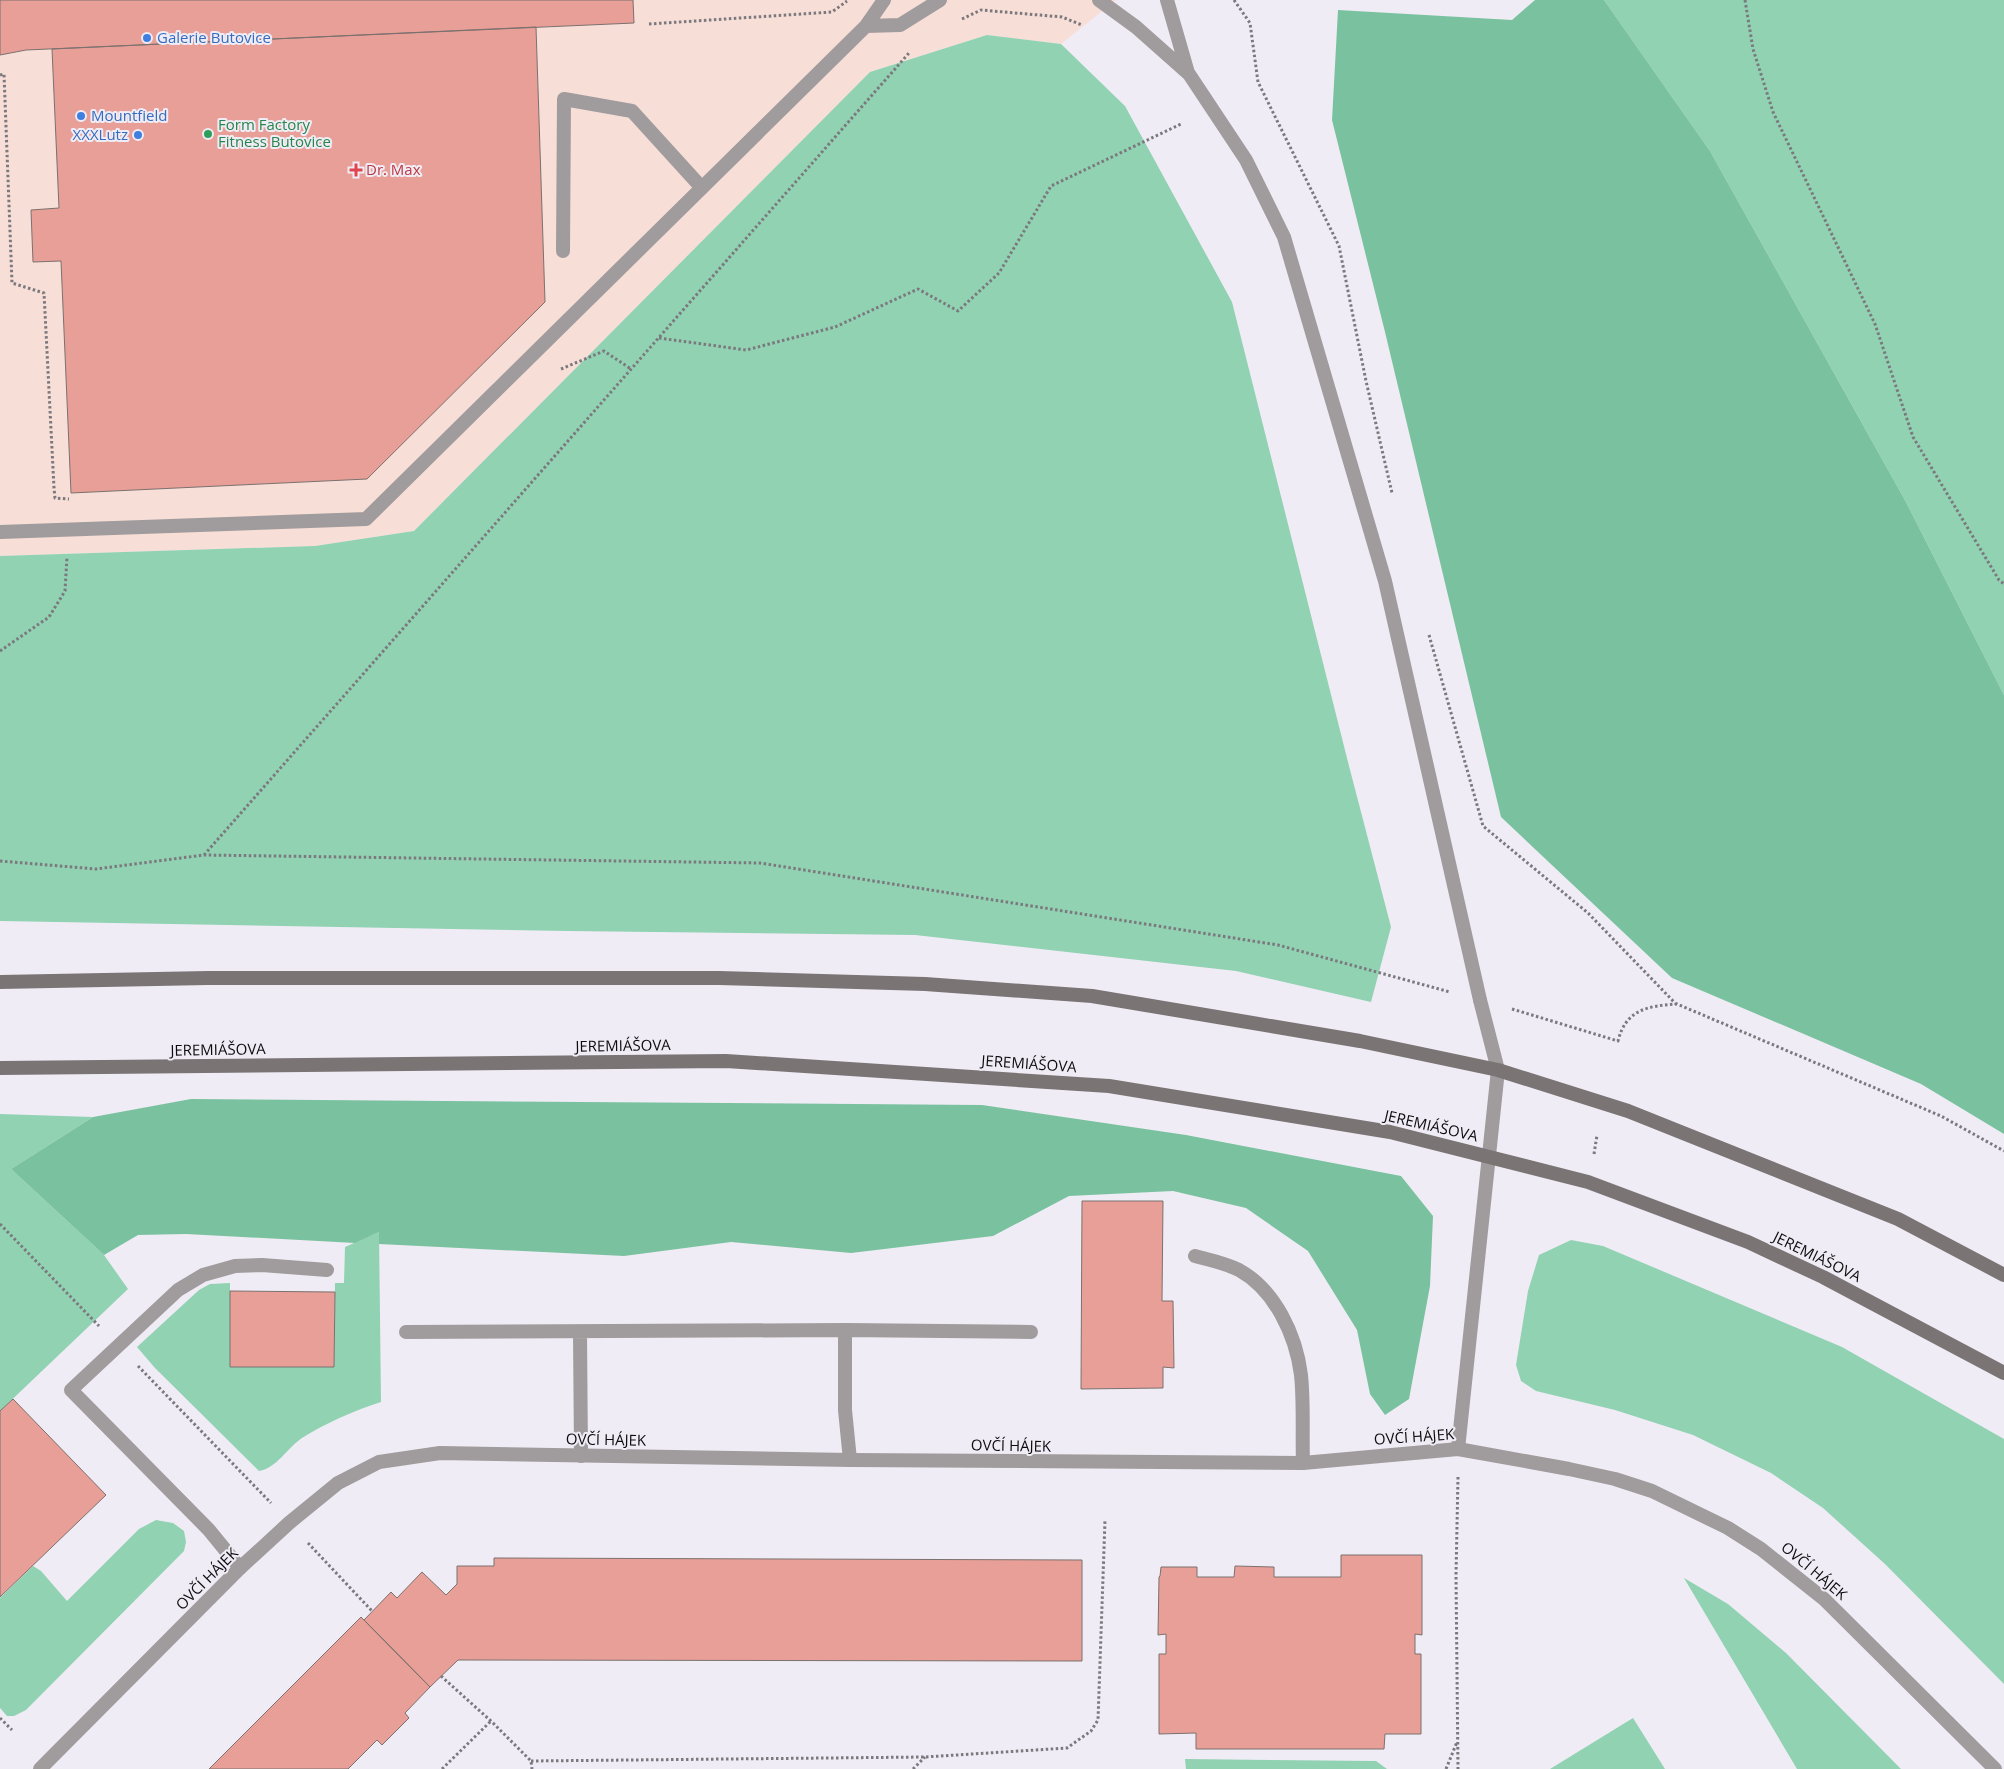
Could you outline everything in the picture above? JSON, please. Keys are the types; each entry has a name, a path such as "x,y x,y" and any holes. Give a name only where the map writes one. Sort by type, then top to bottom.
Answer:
{"main road":[{"path":"0,982 208,978 719,978 925,984 1092,996 1360,1041 1498,1070 1628,1111 1898,1219 2004,1275"},
{"name":"JEREMIÁŠOVA","path":"0,1068 726,1061 1109,1086 1390,1132 1588,1182 1748,1242 1823,1277 2004,1372"}],"street":[{"path":"0,532 366,519 866,26 884,0"},
{"path":"866,26 900,25 940,0"},
{"path":"1099,0 1136,27 1188,74 1246,160 1284,236 1385,581 1480,1000 1498,1070 1458,1449"},
{"path":"1167,0 1188,74"},
{"path":"563,251 564,99 632,111 702,188"},
{"path":"1196,1256 1223,1263 1240,1270 1252,1279 1272,1301 1285,1321 1295,1348 1301,1375 1303,1463"},
{"path":"240,1568 209,1530 71,1390 178,1290 203,1275 235,1266 262,1265 328,1270"},
{"path":"845,1330 845,1410 850,1460"},
{"path":"406,1332 845,1330 1031,1332"},
{"path":"580,1332 581,1456"},
{"name":"OVČÍ HÁJEK","path":"40,1769 240,1568 338,1483 379,1462 440,1454 850,1460 1303,1463 1458,1449 1615,1479 1652,1491 1728,1528 1761,1549 1824,1599 1995,1769"}],"path":[{"path":"649,24 832,12 848,0"},
{"path":"1234,0 1250,23 1258,82 1339,246 1366,381 1392,495"},
{"path":"1745,0 1753,48 1773,112 1875,324 1913,437 1999,580 2004,584"},
{"path":"956,22 981,10 1062,17 1086,26"},
{"path":"204,855 916,46"},
{"path":"0,75 4,74 12,283 44,293 55,498 76,499"},
{"path":"658,338 746,350 835,327 918,288 958,310 999,273 1051,186 1181,124"},
{"path":"559,370 604,351 631,369"},
{"path":"0,652 49,617 65,592 67,554"},
{"path":"1427,627 1483,826 1588,913 1676,1004 1941,1116 2004,1151"},
{"path":"0,861 96,869 204,855 760,863 1278,945 1432,988"},
{"path":"1526,1014 1618,1041 1622,1027 1630,1017 1651,1006 1676,1004"},
{"path":"1592,1159 1597,1135"},
{"path":"0,1224 103,1330"},
{"path":"135,1363 274,1507"},
{"path":"1458,1449 1456,1575 1458,1769"},
{"path":"531,1761 926,1757 1067,1748 1091,1731 1098,1720 1105,1520"},
{"path":"306,1541 372,1612"},
{"path":"441,1676 491,1721 531,1761 532,1769"},
{"path":"0,1718 12,1730"},
{"path":"442,1769 491,1721"},
{"path":"1446,1769 1458,1739"},
{"path":"913,1769 926,1757"}],"shaded area":[{"path":"0,0 1116,0 1061,44 987,35 870,72 414,531 315,546 0,556"}],"green space":[{"path":"1535,0 1604,0 1710,151 1906,502 2004,695 2004,1134 1921,1084 1672,978 1501,817 1385,332 1332,120 1338,10 1512,20"},
{"path":"1604,0 2004,0 2004,695 1906,502 1710,151"},
{"path":"987,35 1061,44 1125,106 1232,302 1391,927 1371,1002 1236,971 915,935 0,921 0,556 315,546 414,531 870,72"},
{"path":"191,1099 982,1105 1186,1135 1401,1176 1433,1216 1430,1286 1409,1399 1385,1415 1370,1394 1357,1330 1308,1251 1246,1208 1173,1191 1069,1196 993,1236 851,1253 731,1242 624,1256 379,1244 379,1232 355,1243 186,1234 138,1235 104,1255 11,1169 93,1117"},
{"path":"0,1114 93,1117 11,1169 104,1255 128,1289 0,1411"},
{"path":"379,1232 381,1402 340,1418 302,1438 277,1462 265,1469 259,1471 155,1368 137,1347 199,1290 210,1284 230,1283 230,1366 334,1367 335,1283 344,1283 345,1247"},
{"path":"1571,1240 1603,1246 1842,1347 2004,1439 2004,1684 1885,1564 1823,1508 1771,1473 1693,1435 1615,1410 1536,1391 1521,1381 1516,1365 1528,1291 1539,1255"},
{"path":"156,1520 173,1523 184,1531 186,1542 184,1551 26,1710 14,1716 7,1716 0,1708 0,1598 33,1566 41,1571 67,1601 139,1529"},
{"path":"1684,1578 1728,1604 1786,1653 1901,1769 1797,1769"},
{"path":"1633,1718 1665,1769 1550,1769"},
{"path":"1185,1759 1376,1761 1387,1769 1186,1769"}],"building":[{"name":"Galerie Butovice","path":"0,0 633,0 634,23 26,50 0,55"},
{"path":"536,27 545,302 367,479 71,493 61,261 33,262 31,210 59,208 52,49"},
{"path":"1082,1201 1163,1201 1162,1301 1173,1301 1174,1368 1163,1367 1163,1388 1081,1389"},
{"path":"230,1291 335,1292 334,1367 230,1367"},
{"path":"13,1399 106,1495 0,1597 0,1411"},
{"path":"1341,1555 1422,1555 1422,1635 1415,1634 1415,1654 1421,1654 1421,1734 1385,1734 1384,1749 1196,1749 1196,1733 1159,1734 1159,1654 1166,1654 1166,1634 1158,1635 1159,1577 1161,1567 1197,1567 1197,1577 1234,1577 1235,1566 1274,1567 1274,1577 1341,1577"},
{"path":"494,1558 1082,1560 1082,1661 458,1660 430,1687 364,1620 391,1592 397,1598 422,1572 446,1595 457,1584 457,1566 494,1566"},
{"path":"361,1617 430,1687 405,1713 409,1718 382,1745 377,1740 348,1769 209,1769"}],"place":[{"name":"Galerie Butovice","path":"147,38"},
{"name":"Mountfield","path":"81,116"},
{"name":"Form Factory Fitness Butovice","path":"208,134"},
{"name":"XXXLutz","path":"138,135"},
{"name":"Dr. Max","path":"356,170"}]}
